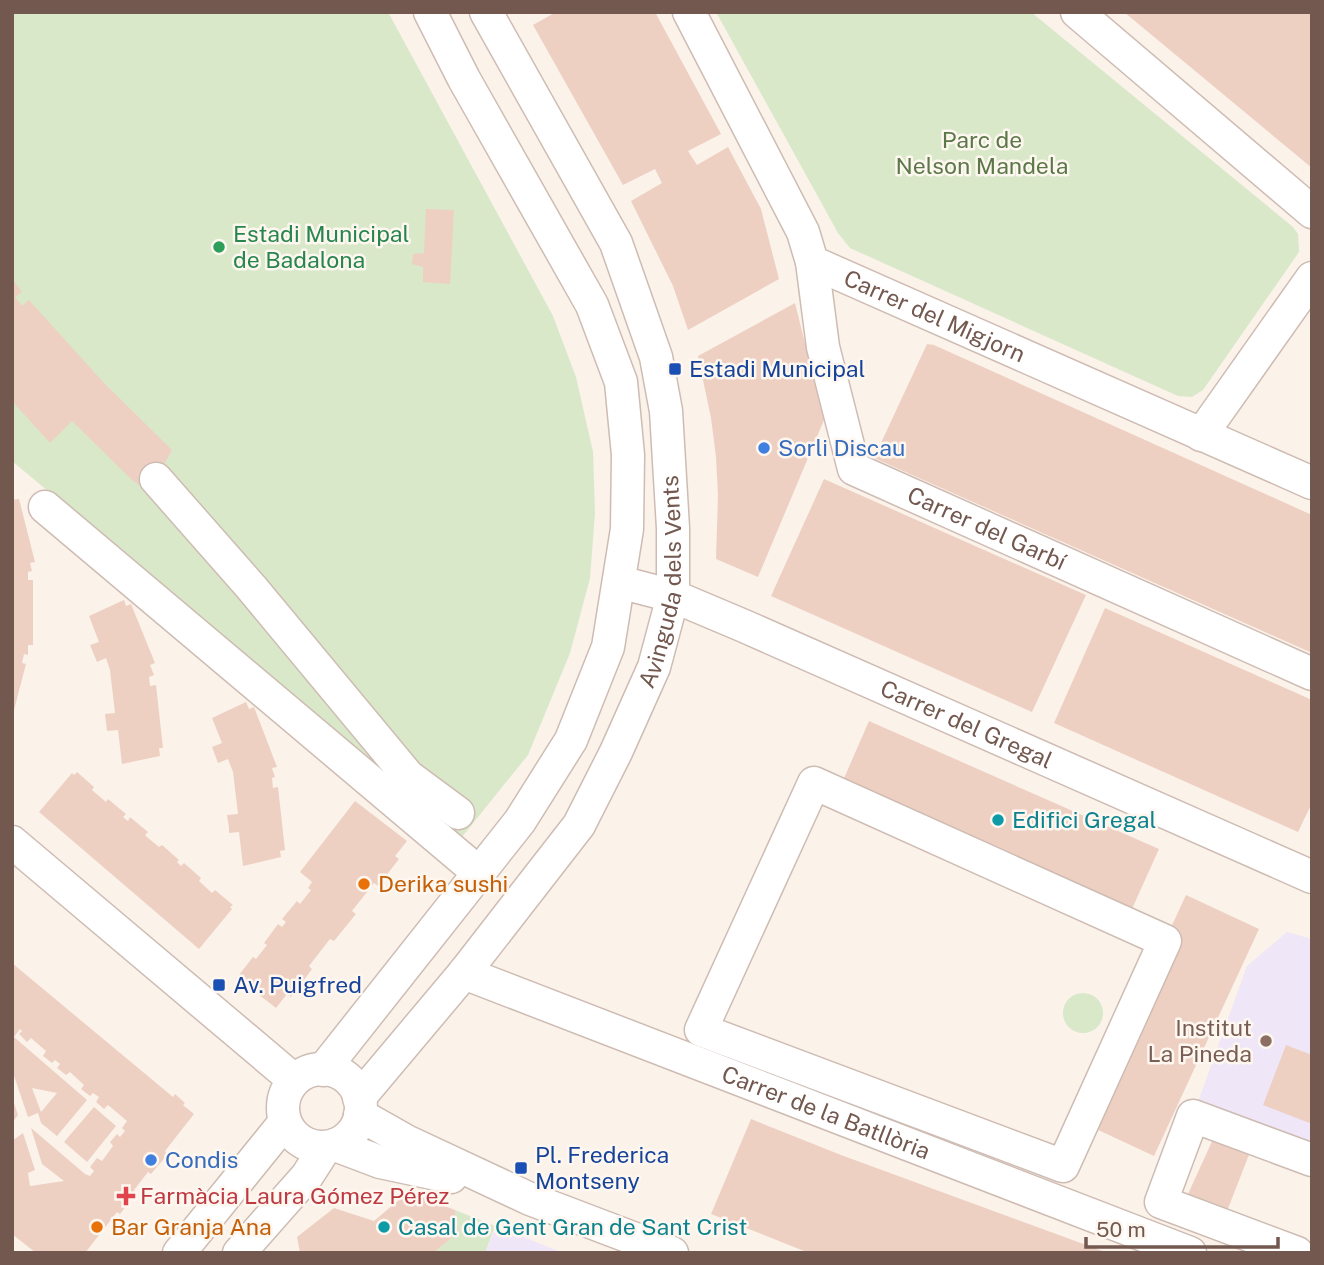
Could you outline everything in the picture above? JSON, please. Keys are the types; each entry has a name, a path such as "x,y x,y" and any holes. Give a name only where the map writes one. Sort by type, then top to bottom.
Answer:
{"street":[{"name":"Avinguda dels Vents","path":"309,1075 520,821 571,740 608,647 628,516 628,455 621,382 592,305 464,79 430,12"},
{"name":"Avinguda dels Vents","path":"360,1107 579,825 616,752 654,667 673,596 673,528 666,411 656,357 616,243 486,12"},
{"path":"689,12 803,232 812,262"},
{"path":"1077,12 1312,212"},
{"name":"Carrer del Migjorn","path":"812,262 1312,483"},
{"name":"Carrer del Garbí","path":"812,262 823,347 854,469 1312,674"},
{"path":"1201,435 1312,278"},
{"path":"156,479 251,587 408,776 458,813"},
{"path":"45,507 478,872"},
{"name":"Carrer del Gregal","path":"619,582 673,596 1312,877"},
{"path":"814,783 1165,941 1063,1166 701,1030 814,783"},
{"path":"12,842 309,1075 345,1078 355,1088 360,1107 356,1127 348,1137 330,1146 239,1253"},
{"name":"Carrer de la Batllòria","path":"464,973 1130,1241 1190,1253"},
{"path":"309,1075 284,1100 282,1112 285,1122 300,1141 330,1146 380,1162 445,1175 530,1199"},
{"path":"360,1107 406,1141 530,1199 672,1253"},
{"path":"1297,1253 1161,1202 1193,1116 1312,1160"},
{"path":"179,1253 285,1122"},
{"path":"307,1176 380,1162"}],"shaded area":[{"name":"Institut La Pineda","path":"1287,932 1312,939 1312,1160 1193,1116 1247,966"},
{"path":"496,1226 563,1253 485,1253"}],"green space":[{"path":"12,12 388,12 553,316 576,377 593,452 595,513 590,578 570,653 528,755 462,837 12,461"},
{"name":"Parc de Nelson Mandela","path":"716,12 1031,12 1293,227 1298,234 1299,252 1203,390 1192,397 1178,396 850,248 838,233"},
{"path":"1083,993 1097,999 1103,1013 1097,1027 1083,1033 1069,1027 1063,1013 1069,999"},
{"path":"455,1210 495,1226 485,1253 433,1253 459,1232"}],"building":[{"path":"556,12 655,12 721,134 688,151 697,165 728,147 761,209 779,279 688,330 673,286 631,201 662,183 655,169 623,185 533,25"},
{"path":"1124,12 1312,12 1312,168"},
{"path":"426,209 454,210 450,284 423,282 423,267 412,264 413,254 424,253"},
{"path":"12,279 22,292 15,297 22,306 29,300 104,383 172,450 149,492 132,480 72,421 50,443 12,401"},
{"name":"Sorli Discau","path":"795,303 824,420 758,577 716,559 716,457 698,356"},
{"path":"927,344 1312,515 1312,653 874,458"},
{"path":"824,479 1086,595 1032,712 771,596"},
{"path":"19,499 35,562 30,563 32,571 28,572 28,580 33,580 33,645 28,645 28,655 24,654 22,663 26,664 13,714 12,500"},
{"path":"124,600 126,606 131,604 155,663 150,665 154,675 149,677 150,686 156,685 163,748 159,748 160,756 122,764 118,730 107,731 105,714 115,713 110,670 106,658 97,662 90,645 99,642 89,616"},
{"path":"1105,608 1312,700 1312,803 1298,832 1054,723"},
{"path":"246,702 249,709 254,707 277,767 272,768 275,777 272,778 273,788 278,787 285,850 280,851 281,857 243,866 239,832 229,833 227,815 238,814 233,772 228,759 218,763 212,747 222,743 212,718"},
{"name":"Edifici Gregal","path":"869,721 1159,849 1127,920 838,792"},
{"path":"77,772 106,802 108,799 126,814 123,817 128,821 130,817 148,832 145,835 147,837 159,847 162,845 179,860 177,862 181,866 184,863 201,878 199,881 212,893 215,890 233,905 199,949 39,812 72,773 74,775"},
{"path":"355,801 407,841 395,856 399,859 378,886 374,883 352,911 356,914 334,941 330,939 309,966 312,969 291,997 287,994 276,1008 240,980 242,977 239,975 267,945 264,943 278,924 282,927 286,922 282,919 297,901 300,904 311,890 308,888 312,882 300,872"},
{"path":"1186,895 1259,929 1154,1156 1081,1122"},
{"path":"12,963 173,1097 175,1094 194,1114 165,1151 168,1154 151,1174 148,1172 120,1214 117,1212 85,1253 36,1253 12,1234 12,1141 23,1133 35,1170 28,1173 30,1186 64,1181 42,1164 31,1128 90,1176 94,1171 90,1167 97,1158 102,1161 113,1146 110,1142 117,1134 120,1137 125,1131 122,1128 127,1121 108,1105 104,1109 96,1102 99,1097 93,1093 90,1096 81,1089 84,1085 70,1072 66,1075 57,1068 60,1064 55,1060 52,1063 43,1056 46,1051 31,1038 27,1042 19,1034 22,1031 20,1029 14,1037 87,1100 57,1136 41,1123 38,1113 28,1117 12,1070","holes":["32,1088 57,1093 41,1112"]},
{"path":"1286,1045 1312,1055 1312,1124 1263,1105"},
{"path":"12,1101 18,1115 12,1123"},
{"path":"94,1107 116,1126 87,1162 64,1142"},
{"path":"751,1119 1108,1253 809,1253 711,1214"},
{"path":"1220,1124 1256,1137 1218,1234 1177,1218"},
{"name":"Casal de Gent Gran de Sant Crist","path":"408,1192 455,1210 459,1232 433,1253 300,1253 297,1237 334,1208 374,1221"}],"place":[{"name":"Estadi Municipal de Badalona","path":"219,247"},
{"name":"Estadi Municipal","path":"675,369"},
{"name":"Sorli Discau","path":"764,448"},
{"name":"Edifici Gregal","path":"998,820"},
{"name":"Derika sushi","path":"364,884"},
{"name":"Av. Puigfred","path":"219,985"},
{"name":"Institut La Pineda","path":"1266,1041"},
{"name":"Condis","path":"151,1160"},
{"name":"Pl. Frederica Montseny","path":"521,1168"},
{"name":"Farmàcia Laura Gómez Pérez","path":"126,1196"},
{"name":"Bar Granja Ana","path":"97,1227"},
{"name":"Casal de Gent Gran de Sant Crist","path":"384,1227"}]}
